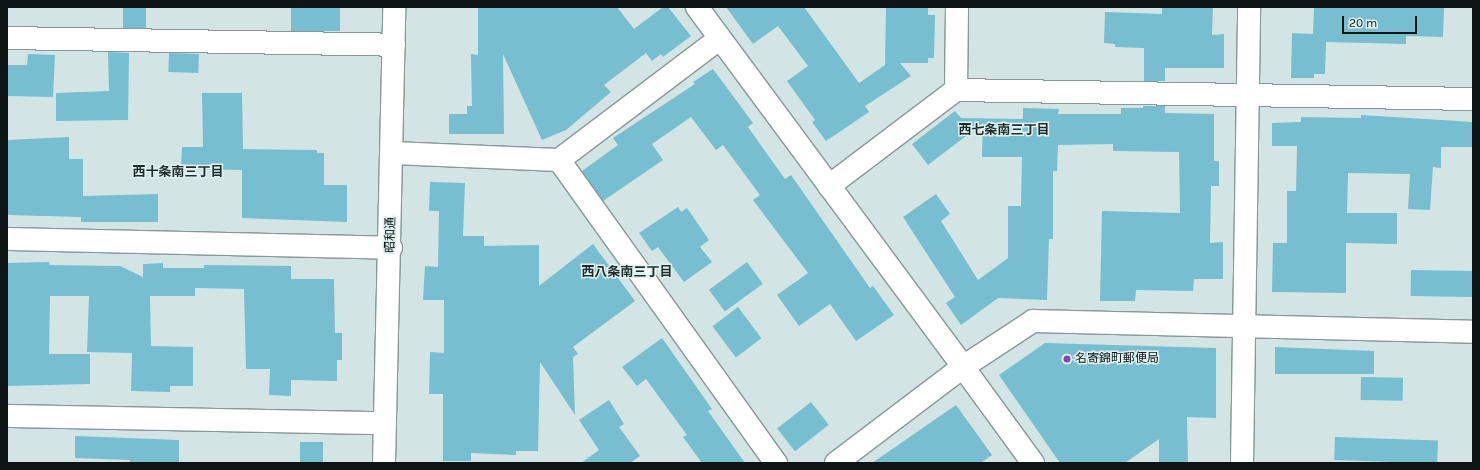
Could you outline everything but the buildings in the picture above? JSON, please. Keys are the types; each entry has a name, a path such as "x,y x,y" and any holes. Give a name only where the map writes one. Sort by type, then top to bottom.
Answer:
{"street":[{"name":"昭和通","path":"384,463 391,248 394,7"},
{"path":"697,7 719,39 1033,463"},
{"path":"956,7 956,90"},
{"path":"1242,463 1249,7"},
{"path":"7,38 394,45"},
{"path":"392,153 559,160 719,39"},
{"path":"829,186 956,90 1473,99"},
{"path":"559,160 776,463"},
{"path":"7,239 391,248"},
{"path":"836,463 963,367 1033,321 1473,332"},
{"path":"7,416 385,423"}],"place":[{"name":"名寄錦町郵便局","path":"1067,359"}],"district":[{"name":"西七条南三丁目","path":"1004,130"},
{"name":"西十条南三丁目","path":"178,172"},
{"name":"西八条南三丁目","path":"627,272"}]}
